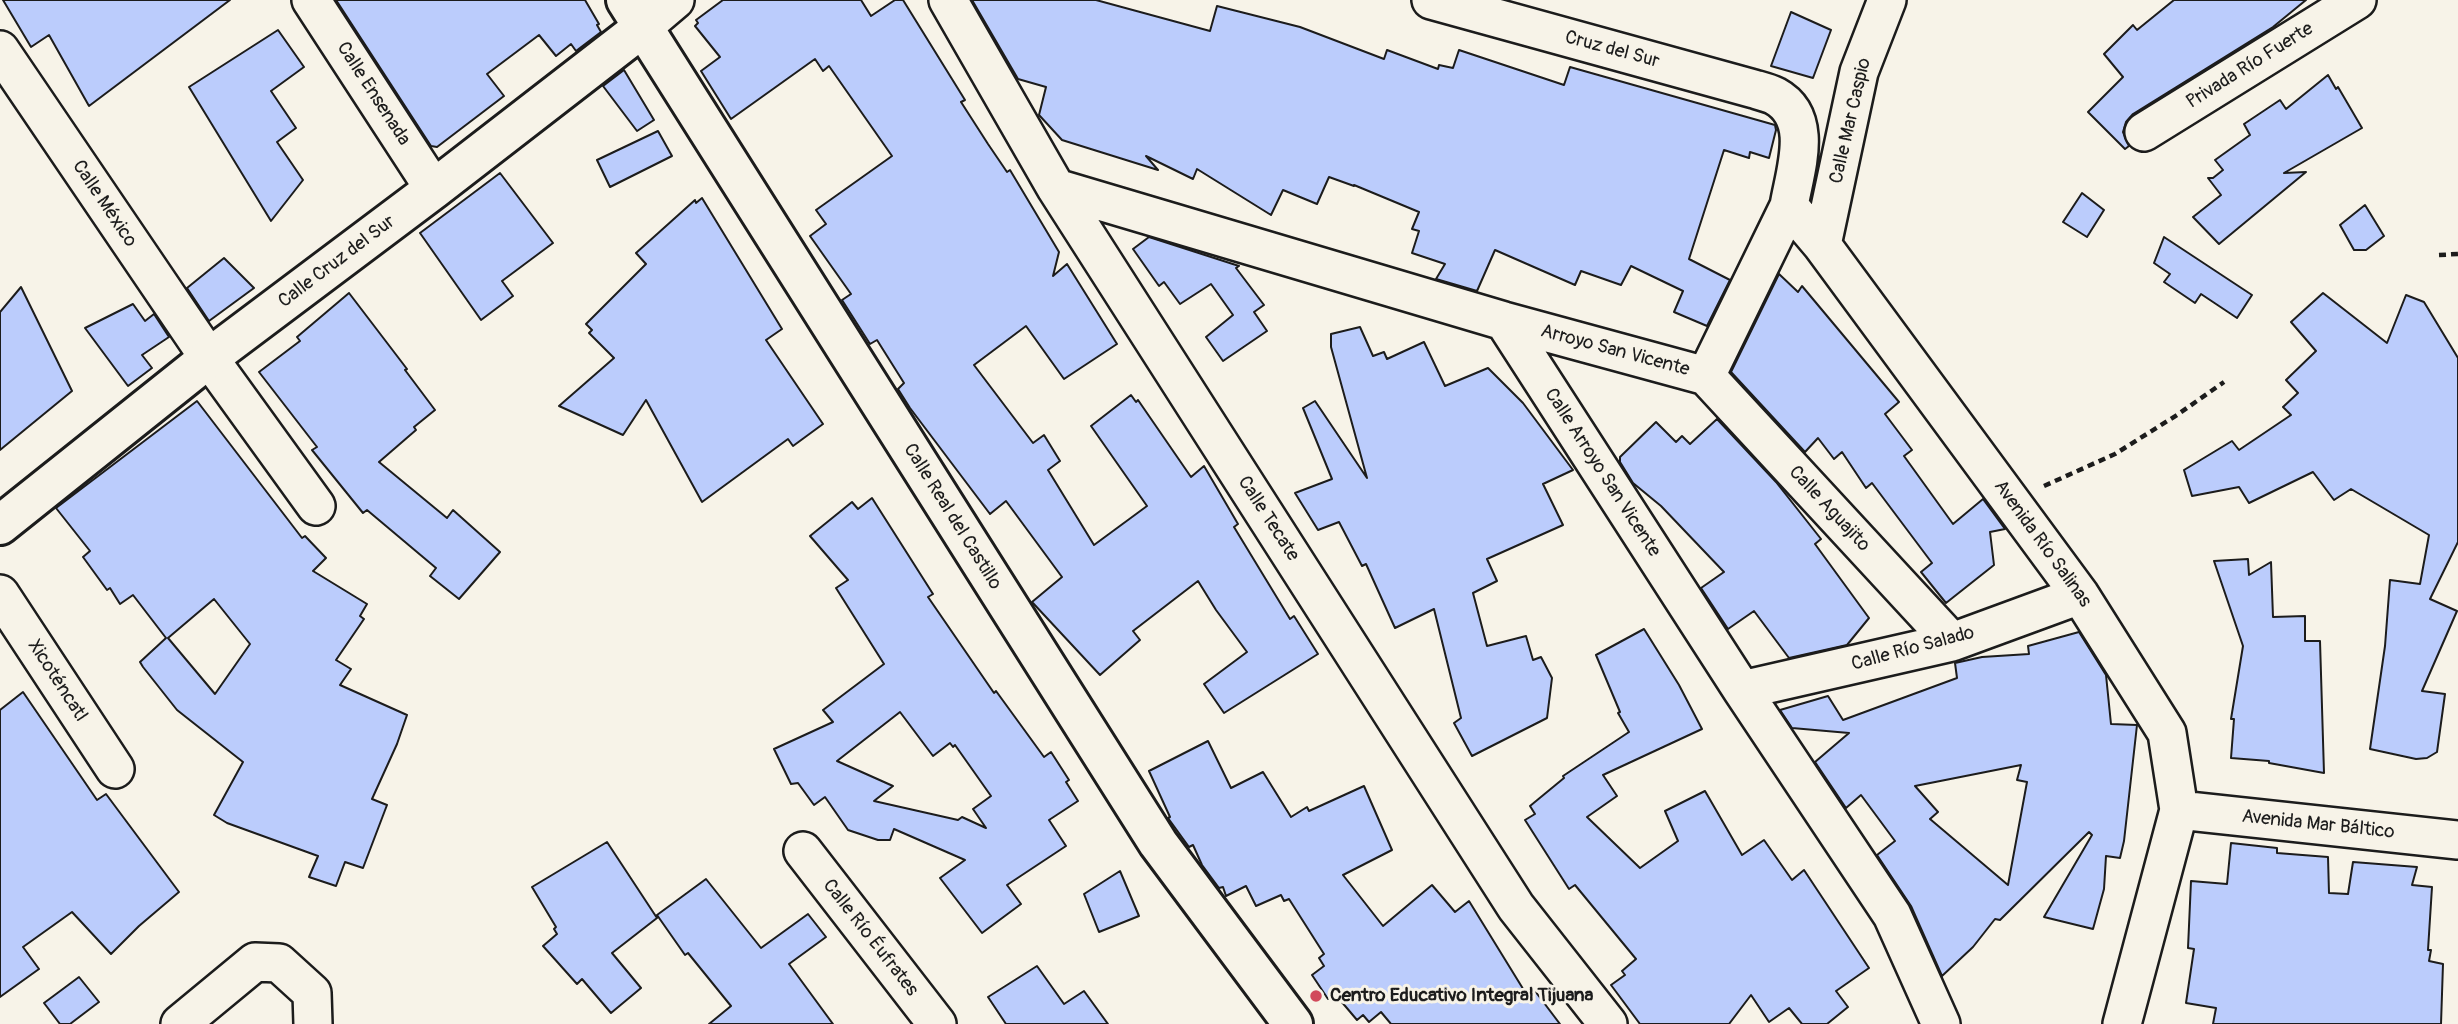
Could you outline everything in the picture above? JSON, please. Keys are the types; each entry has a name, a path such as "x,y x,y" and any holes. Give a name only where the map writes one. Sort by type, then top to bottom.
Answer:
{"street":[{"name":"Calle Ensenada","path":"311,0 435,189"},
{"name":"Calle Cruz del Sur","path":"0,525 209,358 435,189 634,14 675,0"},
{"name":"Calle Tecate","path":"948,0 1056,188 1516,907 1608,1024"},
{"name":"Cruz del Sur","path":"1430,0 1775,96 1789,107 1797,120 1800,135 1789,206"},
{"name":"Calle Mar Caspio","path":"1822,245 1859,72 1887,0"},
{"name":"Privada Río Fuerte","path":"2144,132 2357,0"},
{"name":"Calle Real del Castillo","path":"634,14 1158,843 1293,1024"},
{"name":"Calle México","path":"0,50 209,358 316,506"},
{"path":"1056,188 1504,321"},
{"name":"Avenida Río Salinas","path":"1789,206 1822,245 2080,595 2167,733 2179,810 2122,1024"},
{"name":"Arroyo San Vicente","path":"1504,321 1706,376 1789,206"},
{"name":"Calle Arroyo San Vicente","path":"1504,321 1742,690 1892,915 1941,1024"},
{"name":"Calle Aguajito","path":"1706,376 1952,642"},
{"name":"Xicoténcatl","path":"0,594 115,769"},
{"name":"Calle Río Salado","path":"1742,690 1952,642 2080,595"},
{"name":"Avenida Mar Báltico","path":"2179,810 2458,840"},
{"name":"Calle Río Éufrates","path":"803,851 937,1024"},
{"path":"180,1024 255,962 279,963 312,993 313,1024"}],"path":[{"path":"2440,255 2458,254"},
{"path":"2011,501 2115,454 2224,382"}],"building":[{"path":"3,0 230,0 89,106 49,35 31,47"},
{"path":"336,0 585,0 601,32 576,51 571,44 556,56 539,35 487,74 504,96 437,147 431,146"},
{"path":"723,0 861,0 871,16 895,0 903,0 965,100 961,102 1007,172 1010,170 1059,252 1053,276 1067,264 1117,344 1064,379 1026,326 974,365 1033,443 1044,435 1060,461 1048,470 1094,545 1147,506 1091,426 1131,395 1136,402 1138,400 1191,477 1204,466 1238,524 1234,527 1290,619 1294,616 1318,654 1224,713 1204,684 1247,652 1198,581 1133,631 1140,640 1100,675 1032,602 1062,577 1006,501 990,514 910,408 898,389 904,383 877,340 870,344 842,300 851,294 810,236 826,224 816,210 892,156 829,66 823,71 815,59 731,119 701,71 720,57 695,26 698,23 696,20"},
{"path":"972,0 1096,0 1210,31 1217,6 1300,27 1384,59 1387,50 1438,69 1439,65 1453,68 1459,50 1564,85 1570,67 1775,125 1776,130 1769,158 1750,152 1749,158 1724,150 1689,259 1730,280 1707,326 1674,312 1683,291 1631,266 1621,285 1581,271 1575,285 1495,250 1477,291 1436,279 1445,264 1412,253 1419,231 1412,229 1419,212 1354,185 1329,177 1317,204 1283,190 1271,215 1197,169 1193,179 1146,156 1158,170 1062,140 1039,115 1046,87 1018,79"},
{"path":"2174,0 2306,0 2273,27 2133,114 2126,122 2123,132 2129,146 2125,149 2088,112 2123,77 2104,54 2133,25 2137,30"},
{"path":"1791,12 1831,30 1813,78 1771,66"},
{"path":"278,30 304,67 271,91 296,128 277,142 303,180 271,221 189,87"},
{"path":"624,70 654,120 637,131 603,86"},
{"path":"2328,75 2362,128 2284,173 2306,172 2219,244 2193,217 2221,195 2208,178 2213,178 2223,170 2215,160 2250,135 2244,124 2280,100 2286,109"},
{"path":"658,131 672,156 610,187 597,160"},
{"path":"500,173 553,243 502,281 513,296 481,320 420,233"},
{"path":"2082,193 2104,210 2087,237 2063,222"},
{"path":"702,198 782,329 766,340 823,424 793,446 788,439 702,502 646,400 623,435 559,406 614,358 589,333 592,330 586,324 646,264 636,253 695,200 696,203"},
{"path":"2365,205 2384,236 2366,250 2354,250 2340,225"},
{"path":"1149,237 1239,266 1236,268 1264,305 1254,312 1267,331 1223,361 1206,337 1233,315 1211,284 1180,304 1164,282 1159,286 1133,249"},
{"path":"2164,237 2252,295 2237,318 2201,294 2195,303 2164,282 2170,274 2154,263"},
{"path":"224,258 254,288 209,321 187,288"},
{"path":"1779,274 1798,292 1802,286 1899,402 1885,414 1912,450 1904,456 1953,524 1983,499 2005,529 1990,532 1994,565 1946,603 1921,572 1932,563 1872,483 1866,488 1842,452 1834,459 1818,438 1805,452 1731,372"},
{"path":"21,287 72,391 0,450 0,312"},
{"path":"349,293 435,410 379,462 447,518 453,510 500,552 459,599 430,576 436,568 367,510 363,513 312,450 317,447 259,372 300,341 297,337"},
{"path":"2323,293 2387,343 2406,295 2424,302 2458,358 2458,542 2430,599 2457,611 2422,691 2445,694 2437,752 2427,758 2416,759 2370,749 2385,646 2390,580 2420,584 2429,535 2351,489 2334,500 2313,472 2249,503 2239,487 2192,496 2184,470 2232,441 2239,450 2291,415 2283,407 2298,393 2286,380 2316,351 2291,322"},
{"path":"133,304 145,321 154,314 169,337 142,355 152,368 128,386 85,328"},
{"path":"1360,327 1373,356 1384,352 1387,359 1424,342 1445,386 1488,368 1523,403 1573,470 1543,484 1563,525 1487,559 1497,581 1473,593 1487,646 1526,636 1533,660 1541,657 1552,678 1547,718 1472,756 1454,723 1461,718 1434,609 1395,628 1366,564 1362,566 1339,522 1318,530 1295,493 1332,479 1303,408 1315,401 1367,478 1331,347 1331,334"},
{"path":"197,401 302,538 305,536 326,558 313,571 367,604 360,616 364,619 336,660 351,669 340,685 407,715 372,799 387,805 363,868 345,862 336,886 309,877 318,856 227,823 214,815 243,762 177,710 143,667 140,662 166,638 133,595 120,604 110,588 107,590 83,557 90,551 56,508","holes":["214,599 250,644 215,694 168,638"]},
{"path":"1717,419 1776,482 1821,539 1815,544 1869,618 1847,645 1789,658 1754,611 1728,629 1701,588 1724,572 1661,506 1633,483 1620,462 1620,457 1656,422 1676,442 1682,436 1690,444"},
{"path":"872,498 933,594 928,597 994,693 996,691 1044,757 1051,752 1069,780 1066,782 1078,801 1049,820 1066,846 1007,885 1021,904 982,933 940,878 965,860 894,829 890,840 878,840 848,830 825,797 814,805 798,783 791,784 774,749 833,722 823,710 884,664 836,588 848,580 810,536 852,502 858,509","holes":["900,712 933,756 950,743 953,747 955,745 991,796 973,809 986,828 962,817 958,820 874,801 893,786 837,761"]},
{"path":"2248,559 2249,575 2271,562 2273,617 2305,616 2305,641 2320,641 2324,773 2269,761 2231,758 2234,719 2231,719 2243,646 2214,561"},
{"path":"1644,629 1679,685 1702,729 1603,775 1617,796 1587,817 1640,868 1678,841 1665,811 1705,791 1742,855 1764,840 1792,880 1804,870 1869,968 1836,991 1848,1007 1827,1024 1802,1024 1789,1008 1769,1022 1751,995 1729,1024 1640,1024 1611,985 1625,975 1622,971 1636,959 1575,885 1569,889 1525,820 1535,814 1530,806 1564,778 1563,776 1629,732 1618,713 1620,712 1596,655"},
{"path":"2079,632 2106,675 2111,724 2137,725 2120,858 2106,856 2104,889 2093,929 2044,917 2092,835 2089,832 2000,920 1995,919 1973,947 1942,976 1911,906 1877,855 1895,841 1861,795 1846,808 1815,762 1849,733 1792,728 1780,710 1828,696 1843,720 1957,678 1955,663 1982,657 2029,654 2028,646","holes":["2021,765 2017,780 2027,782 2008,885 1930,819 1938,812 1915,786"]},
{"path":"23,692 97,800 106,794 179,892 111,954 72,912 23,947 39,969 0,997 0,710"},
{"path":"1208,741 1231,788 1263,772 1291,817 1307,807 1309,811 1364,786 1392,850 1343,875 1383,926 1432,885 1455,912 1469,901 1525,992 1532,987 1560,1024 1391,1024 1381,1012 1369,1022 1363,1015 1357,1020 1335,994 1328,999 1312,975 1324,966 1319,958 1324,954 1289,899 1284,901 1281,895 1256,906 1246,886 1226,896 1223,887 1219,888 1202,865 1193,845 1189,847 1168,818 1170,817 1149,771"},
{"path":"607,842 657,918 612,953 641,988 611,1013 582,979 577,984 543,946 557,934 554,929 556,927 532,887"},
{"path":"2231,843 2277,848 2277,853 2328,857 2329,893 2348,894 2353,862 2417,867 2412,885 2432,887 2428,950 2431,950 2429,961 2443,964 2441,1024 2213,1024 2216,1008 2186,1003 2194,949 2188,948 2191,881 2227,884"},
{"path":"1120,871 1139,916 1099,932 1084,894"},
{"path":"706,879 761,948 808,914 826,937 789,964 833,1024 709,1024 731,1006 688,953 685,955 657,915"},
{"path":"1037,966 1064,1004 1084,991 1108,1024 1006,1024 988,997"},
{"path":"79,977 99,1002 70,1024 60,1024 44,1003"}],"place":[{"name":"Centro Educativo Integral Tijuana","path":"1316,996"}]}
